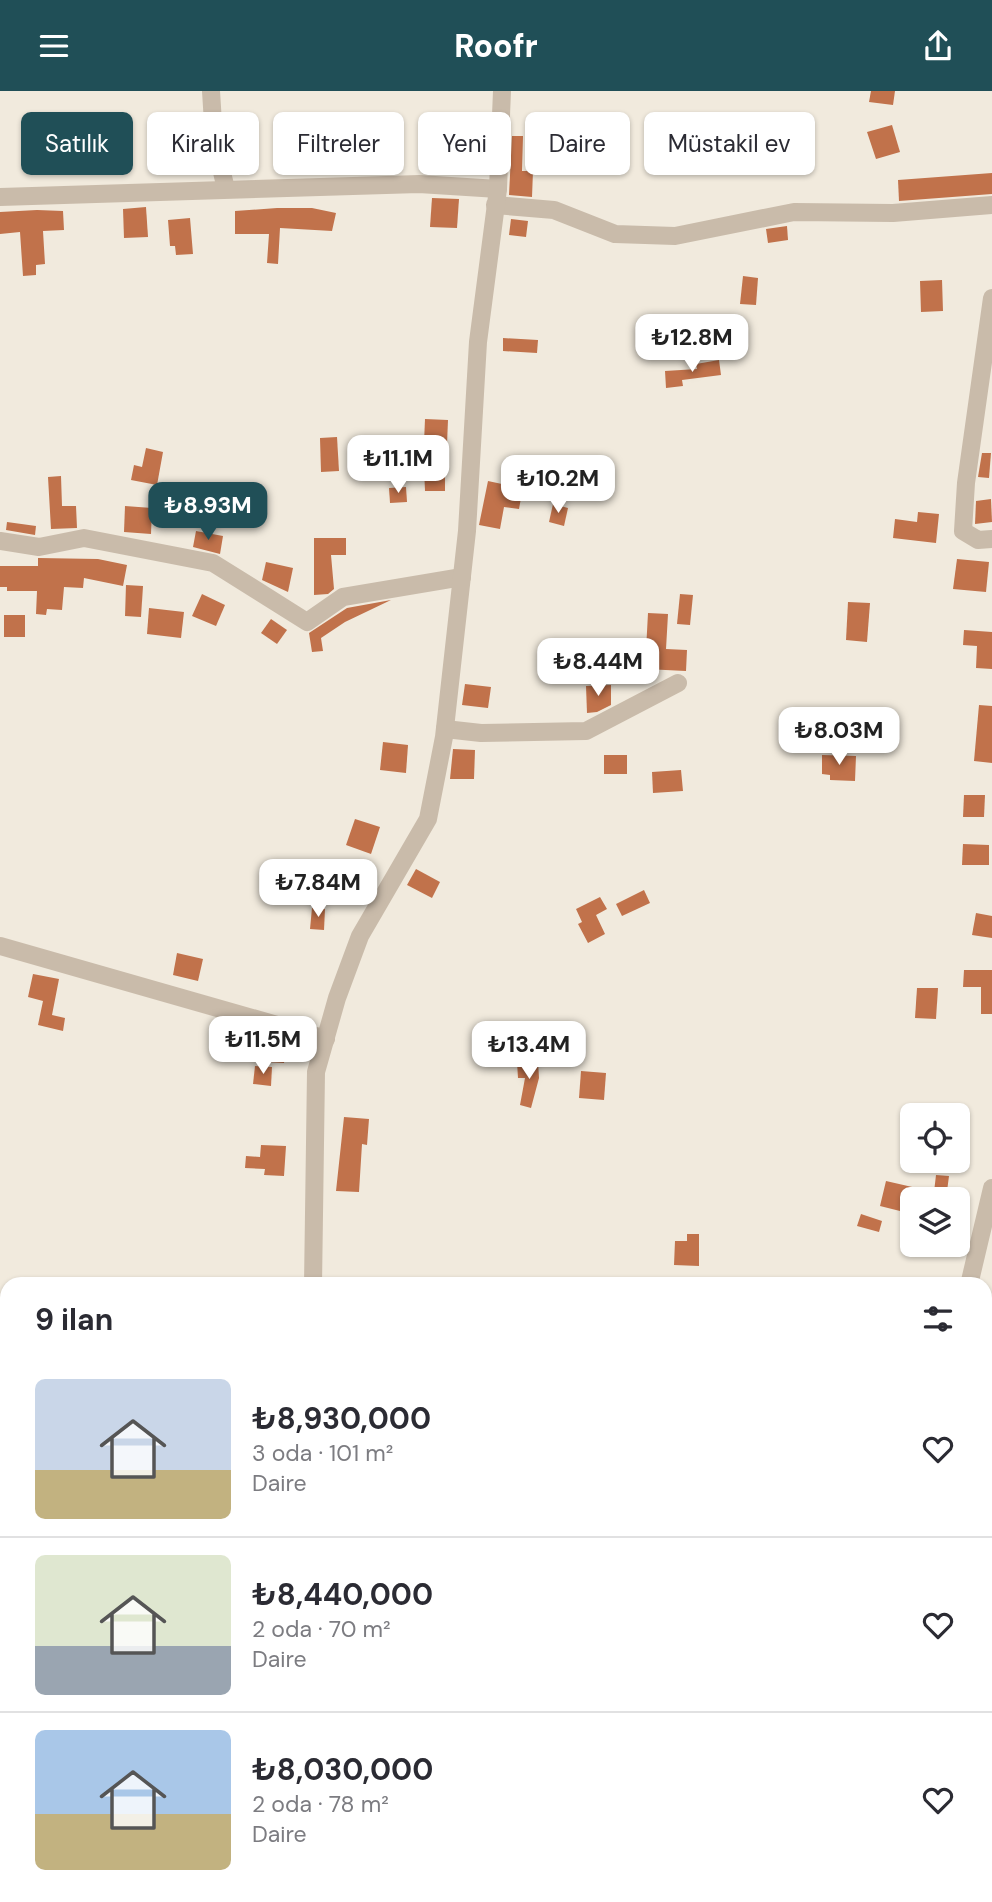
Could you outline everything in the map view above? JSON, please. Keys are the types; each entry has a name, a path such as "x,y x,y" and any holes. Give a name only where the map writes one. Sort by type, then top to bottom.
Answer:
{"street":[{"path":"211,91 214,139 226,189"},
{"path":"313,1277 316,1072 360,936 428,820 445,729 461,577 478,342 496,197 502,91"},
{"path":"0,197 419,184 554,210 615,234 675,236 794,212 892,213 992,205"},
{"path":"992,298 966,483 963,531 978,540 992,538"},
{"path":"0,541 39,547 84,538 213,563 307,622 343,597 461,577"},
{"path":"445,729 481,733 586,731 678,683"},
{"path":"0,946 326,1039"},
{"path":"971,1277 992,1188"}],"building":[{"path":"871,91 895,91 893,105 869,102"},
{"path":"892,125 900,152 876,159 867,132"},
{"path":"512,136 523,136 522,171 525,171 525,175 533,175 532,197 509,195"},
{"path":"992,173 992,194 899,201 898,180"},
{"path":"432,198 459,199 457,228 430,227"},
{"path":"146,207 148,237 124,238 123,209"},
{"path":"312,208 336,213 332,231 280,228 278,264 267,263 269,234 235,234 235,211"},
{"path":"63,211 64,230 43,231 45,264 36,265 36,275 23,276 20,232 0,234 0,212"},
{"path":"190,218 193,254 176,255 175,246 170,246 168,220"},
{"path":"511,219 528,221 526,237 509,235"},
{"path":"787,226 788,240 768,243 766,229"},
{"path":"743,276 758,278 756,305 740,304"},
{"path":"942,280 943,311 921,312 920,281"},
{"path":"503,338 538,340 537,353 503,351"},
{"path":"719,360 721,375 682,380 683,386 666,388 665,371 697,369 696,364"},
{"path":"425,419 448,420 447,444 424,443"},
{"path":"337,437 339,471 321,472 320,438"},
{"path":"146,448 163,452 157,485 131,480 134,465 142,467"},
{"path":"982,453 991,453 989,478 978,477"},
{"path":"445,466 445,491 425,491 424,467"},
{"path":"61,476 62,506 76,506 77,528 51,529 48,477"},
{"path":"488,481 511,486 509,496 521,498 519,509 504,507 500,529 479,525"},
{"path":"406,487 407,502 390,503 389,488"},
{"path":"991,499 992,522 975,524 976,501"},
{"path":"553,504 568,508 564,526 549,522"},
{"path":"125,506 152,508 151,534 124,532"},
{"path":"918,512 939,514 936,543 893,538 895,519 917,522"},
{"path":"7,522 36,526 35,535 6,530"},
{"path":"196,531 223,536 220,554 193,547"},
{"path":"314,538 346,538 346,555 331,555 334,589 328,594 314,595"},
{"path":"38,558 98,559 127,565 123,586 84,578 83,588 64,587 62,610 47,609 46,615 36,614 37,591 7,591 7,587 0,587 0,566 38,566"},
{"path":"957,559 989,562 986,592 953,589"},
{"path":"266,562 293,568 288,592 262,580"},
{"path":"126,585 143,586 141,617 125,616"},
{"path":"202,594 225,605 216,626 192,616"},
{"path":"680,594 693,595 690,625 677,624"},
{"path":"391,600 345,622 321,638 323,651 312,652 309,633 347,608"},
{"path":"848,602 870,603 867,642 846,640"},
{"path":"149,608 184,612 181,638 147,634"},
{"path":"648,613 668,614 666,649 687,650 686,671 645,669"},
{"path":"4,615 25,615 25,637 4,637"},
{"path":"271,619 287,630 277,644 261,633"},
{"path":"964,630 992,632 992,669 976,668 977,646 963,645"},
{"path":"465,684 491,687 488,708 462,705"},
{"path":"611,685 611,705 597,712 587,713 586,686"},
{"path":"979,705 992,706 992,763 974,761"},
{"path":"383,742 408,745 406,773 380,770"},
{"path":"453,749 475,750 474,779 450,779"},
{"path":"604,755 627,755 627,774 604,774"},
{"path":"822,755 856,756 855,781 830,780 830,775 822,774"},
{"path":"681,770 683,791 653,793 652,772"},
{"path":"964,795 985,795 984,817 963,817"},
{"path":"355,819 380,827 371,854 346,845"},
{"path":"963,844 989,845 989,865 962,865"},
{"path":"416,869 440,882 432,898 407,885"},
{"path":"644,890 650,903 622,916 616,904"},
{"path":"600,897 607,909 596,915 605,934 588,943 578,924 582,922 576,909"},
{"path":"312,908 325,909 324,930 310,929"},
{"path":"976,913 992,916 992,938 972,935"},
{"path":"177,953 203,959 198,981 173,975"},
{"path":"964,970 992,970 992,1014 981,1014 981,987 963,987"},
{"path":"33,974 59,979 52,1015 65,1018 63,1031 38,1025 43,1001 28,997"},
{"path":"917,988 938,988 936,1019 915,1018"},
{"path":"267,1037 296,1042 295,1056 285,1055 284,1063 265,1062"},
{"path":"538,1061 539,1078 531,1108 520,1105 525,1078 518,1078 517,1062"},
{"path":"255,1066 272,1067 271,1086 253,1084"},
{"path":"581,1071 606,1073 604,1100 579,1098"},
{"path":"344,1117 369,1119 367,1145 362,1144 359,1192 336,1191"},
{"path":"261,1145 286,1146 284,1176 264,1175 265,1169 245,1168 246,1156 260,1157"},
{"path":"936,1175 949,1176 948,1187 935,1187"},
{"path":"886,1181 912,1187 900,1187 900,1211 880,1206"},
{"path":"861,1214 882,1221 879,1232 857,1226"},
{"path":"687,1234 699,1234 699,1266 674,1265 675,1241 687,1241"}]}
